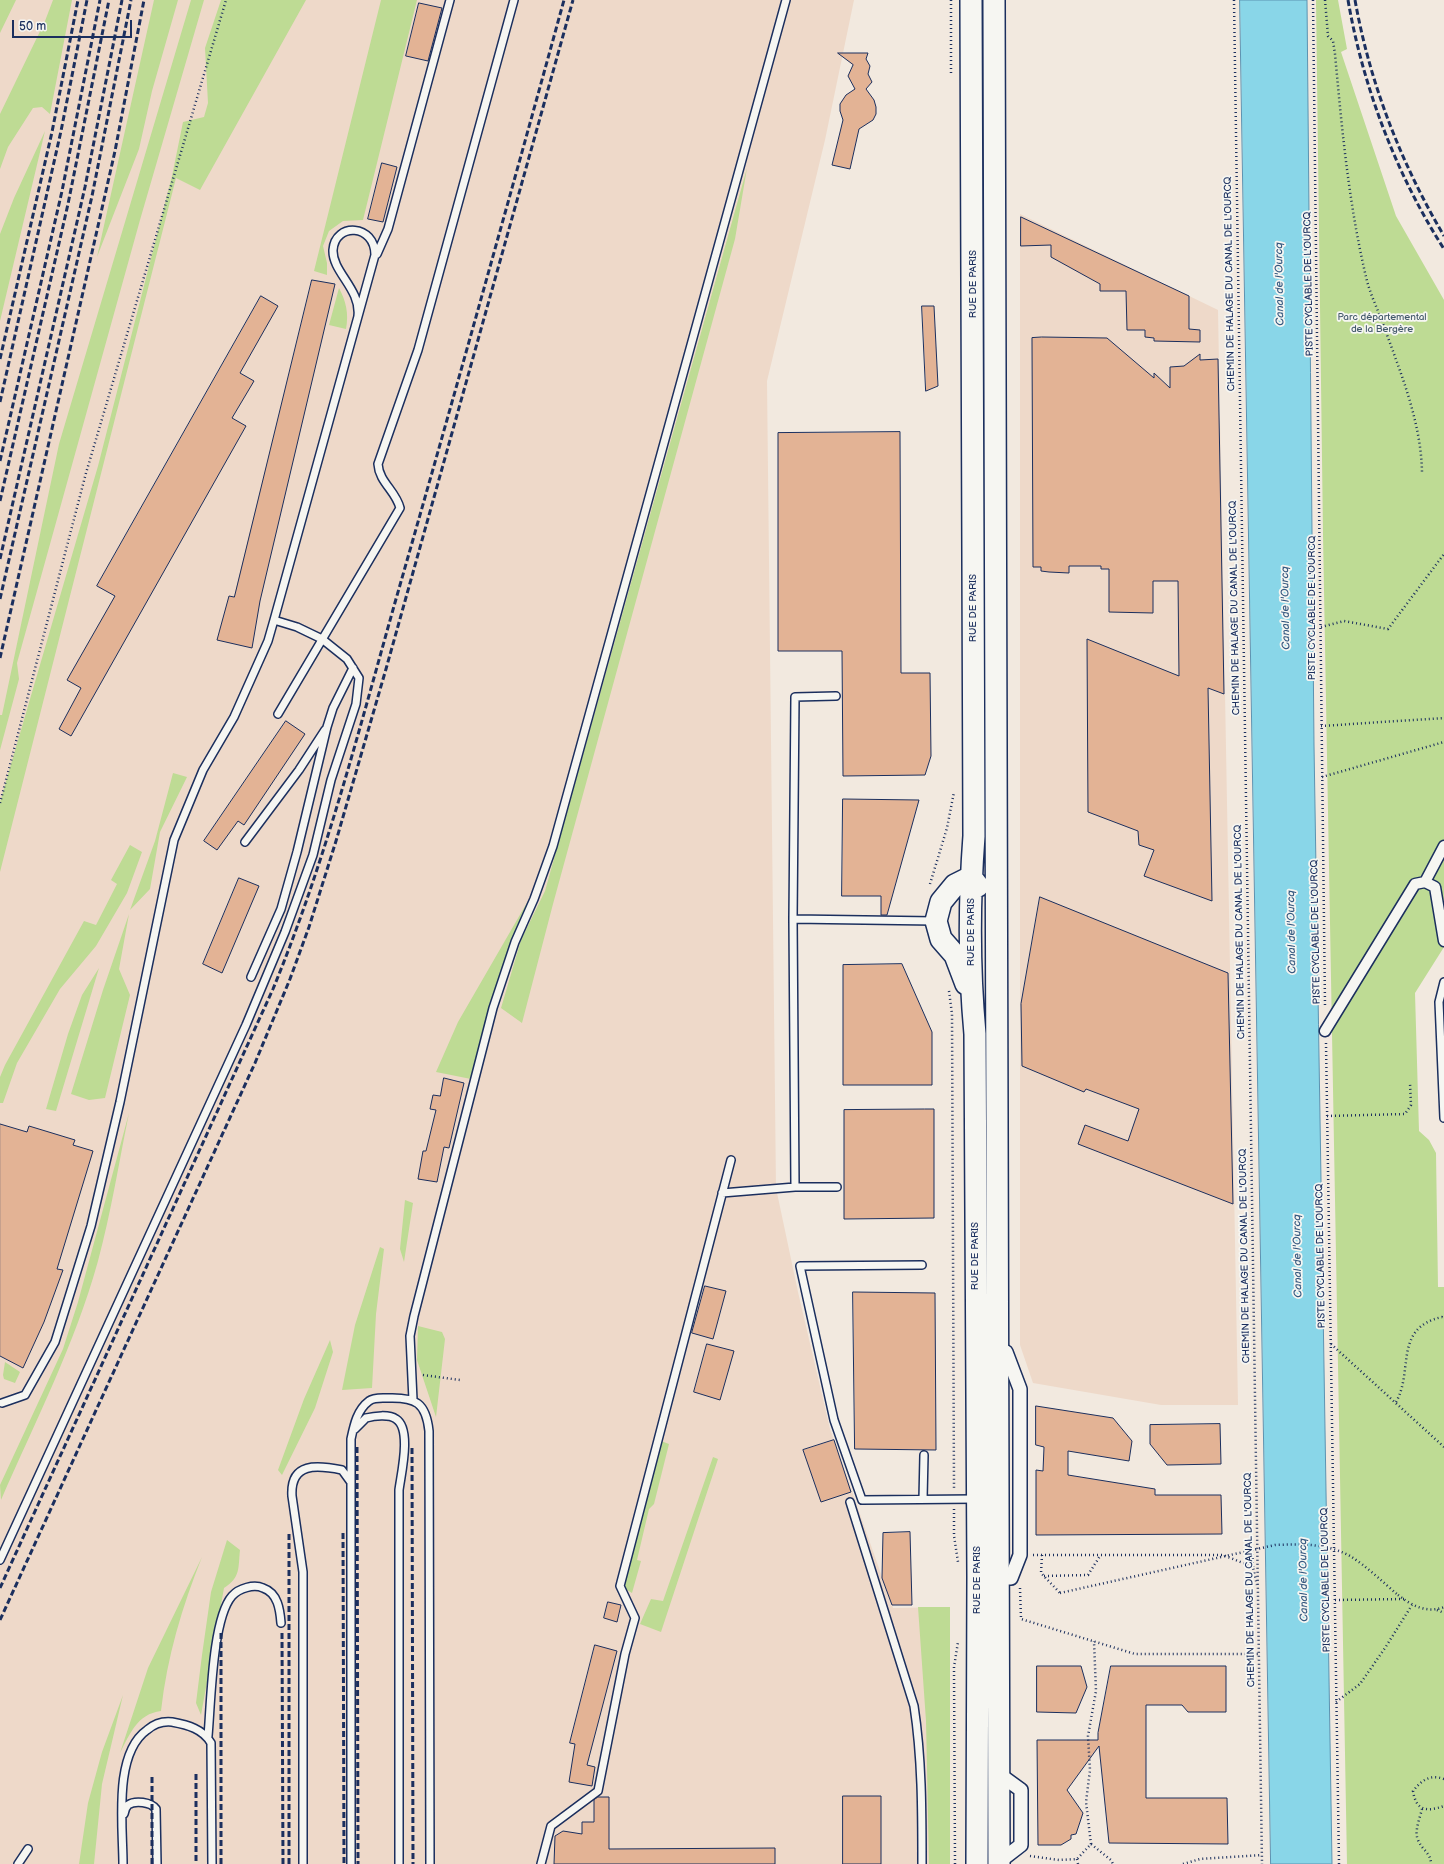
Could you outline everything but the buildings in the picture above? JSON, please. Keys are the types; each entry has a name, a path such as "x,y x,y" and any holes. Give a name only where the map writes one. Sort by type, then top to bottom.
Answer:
{"main road":[{"name":"RUE DE PARIS","path":"971,0 974,836 971,877 971,996 975,1034 977,1864"},
{"path":"994,0 999,1863"},
{"path":"971,996 955,955 941,939 936,921 941,902 955,885 971,877 981,890 982,968 996,1018"}],"street":[{"path":"1425,882 1444,846"},
{"path":"1326,1031 1415,884 1425,882 1435,887 1441,900 1442,939"},
{"path":"998,1578 1011,1578 1020,1555 1020,1390 1006,1352"}],"lane":[{"path":"373,261 388,228 450,0"},
{"path":"278,714 400,508 399,501 378,472 378,464 418,350 514,0"},
{"path":"413,1400 410,1366 411,1329 493,1008 515,942 534,899 553,846 786,0"},
{"path":"1,1404 25,1396 55,1342 82,1257 105,1169 174,840 203,770 234,717 268,641 358,316 373,261 375,248 369,236 364,232 357,230 344,233 334,243 334,257 357,300 358,316"},
{"path":"0,1560 246,1025 285,932 313,855 331,780 356,704 359,678 347,659 322,639 297,627 274,620"},
{"path":"251,977 281,909 297,852 327,727 333,708 353,668"},
{"path":"795,1187 793,919 795,697 836,696"},
{"path":"245,842 299,770 327,727"},
{"path":"793,919 936,921"},
{"path":"1444,982 1439,1002 1444,1118"},
{"path":"541,1864 551,1826 598,1791 625,1654 635,1618 620,1586 731,1160"},
{"path":"722,1193 795,1187 837,1187"},
{"path":"922,1266 800,1266 834,1420 862,1500 977,1499"},
{"path":"351,1864 350,1484 352,1434 358,1414 372,1399 401,1398 413,1400 420,1404 424,1409 429,1431 430,1864"},
{"path":"352,1434 361,1421 370,1417 395,1418 402,1424 404,1430 404,1450 398,1490 399,1864"},
{"path":"923,1499 924,1455"},
{"path":"303,1864 303,1572 292,1496 292,1484 300,1471 307,1468 342,1470 348,1477 350,1484"},
{"path":"850,1502 914,1706 919,1735 922,1864"},
{"path":"212,1864 212,1749 208,1736 216,1640 221,1622 232,1596 249,1587 258,1586 267,1589 274,1596 280,1609 281,1623"},
{"path":"123,1864 123,1784 128,1757 136,1740 142,1733 156,1724 167,1722 188,1726 208,1736"},
{"path":"123,1816 126,1808 131,1804 147,1804 156,1809 158,1864"},
{"path":"18,1864 28,1849"}],"path":[{"path":"0,803 86,473 226,0"},
{"path":"951,0 951,79"},
{"name":"CHEMIN DE HALAGE DU CANAL DE L'OURCQ","path":"1234,0 1262,1864"},
{"name":"PISTE CYCLABLE DE L'OURCQ","path":"1313,0 1321,726 1339,1864"},
{"path":"1324,0 1328,36 1333,41 1335,54 1346,173 1367,282 1400,372 1422,457 1422,472"},
{"path":"1321,627 1344,621 1388,629 1444,554"},
{"path":"1321,726 1444,718"},
{"path":"1322,778 1444,742"},
{"path":"929,891 947,828 954,791"},
{"path":"948,987 952,1014 954,1536 958,1563"},
{"path":"1327,1116 1405,1114 1411,1105 1410,1083"},
{"path":"1396,1402 1401,1393 1408,1348 1417,1328 1428,1320 1442,1317 1444,1318"},
{"path":"1330,1344 1383,1393 1396,1402 1444,1447"},
{"path":"435,1376 460,1380"},
{"path":"1042,1555 1042,1573 1060,1593 1275,1545 1303,1544 1333,1549 1350,1557 1412,1605 1437,1610 1444,1613"},
{"path":"1252,1550 1253,1567 1258,1592"},
{"path":"1020,1555 1223,1555 1253,1567"},
{"path":"1044,1576 1088,1575 1100,1555"},
{"path":"1020,1587 1021,1619 1135,1654 1259,1654"},
{"path":"1335,1600 1404,1599"},
{"path":"1336,1702 1360,1684 1386,1648 1412,1605"},
{"path":"1437,1610 1444,1607"},
{"path":"955,1864 954,1667 959,1638"},
{"path":"1094,1641 1096,1691 1088,1736 1090,1770 1086,1802 1091,1844 1111,1860 1113,1864"},
{"path":"1444,1778 1437,1776 1422,1781 1414,1791 1415,1802 1422,1809 1433,1810 1444,1806"},
{"path":"1422,1809 1417,1828 1417,1840 1431,1858 1431,1864"},
{"path":"1037,1856 1059,1860 1077,1859 1091,1844"},
{"path":"1183,1864 1200,1859 1262,1855"},
{"path":"1077,1859 1078,1864"}],"shaded area":[{"path":"0,0 854,0 825,140 767,381 776,1188 798,1292 830,1429 893,1608 950,1607 950,1864 0,1864"},
{"path":"1020,214 1218,310 1238,1405 1161,1405 1033,1383 1020,1345"}],"green space":[{"path":"0,0 16,0 0,33"},
{"path":"53,0 72,0 50,114 42,107 33,108 8,147 0,169 0,114 45,21"},
{"path":"154,0 178,0 152,91 139,149 97,257"},
{"path":"191,0 204,0 140,220 17,663 19,679 0,750 0,715 2,715 59,444"},
{"path":"221,0 306,0 200,190 176,178 0,872 0,802 98,466 172,176 183,122 204,117 208,103 205,48"},
{"path":"381,0 417,0 363,220 343,221 329,231 323,246 327,263 327,275 314,271"},
{"name":"Parc départemental de la Bergère","path":"1316,0 1338,0 1347,49 1341,52 1396,216 1444,300 1444,947 1415,993 1419,1131 1429,1140 1436,1153 1438,1287 1444,1287 1444,1864 1347,1864 1323,535"},
{"path":"45,131 0,321 0,234 14,198"},
{"path":"747,168 735,239 553,904 522,1023 501,1008 521,940 545,891"},
{"path":"339,288 346,308 346,329 329,325"},
{"path":"173,773 187,777 160,832 150,889 130,910 155,841"},
{"path":"130,845 142,852 127,893 96,946 60,989 17,1063 3,1103 0,1103 0,1077 5,1065 84,921 96,925 117,884 111,880"},
{"path":"536,887 526,907 490,1003 471,1079 436,1072 458,1022"},
{"path":"129,914 119,969 130,995 105,1098 89,1100 71,1094 103,990"},
{"path":"99,968 56,1111 46,1109 68,1034 82,995"},
{"path":"129,1113 107,1225 89,1292 54,1382 1,1500 0,1485 63,1349 78,1302"},
{"path":"405,1200 413,1203 404,1262 400,1249"},
{"path":"380,1247 384,1249 376,1314 372,1388 342,1390 355,1325"},
{"path":"418,1326 442,1332 445,1339 436,1417 417,1360"},
{"path":"330,1340 333,1352 315,1408 282,1475 278,1470 304,1399"},
{"path":"5,1362 20,1372 15,1383 4,1379 3,1375"},
{"path":"661,1441 669,1444 654,1504 649,1509 637,1560 641,1561 632,1593 624,1588"},
{"path":"713,1457 718,1459 661,1632 640,1624 651,1599 663,1601"},
{"path":"227,1540 240,1550 239,1567 236,1576 224,1588 201,1715 196,1703 211,1592"},
{"path":"202,1557 176,1632 167,1671 161,1711 146,1716 135,1726 120,1753 148,1668"},
{"path":"918,1607 950,1607 950,1864 929,1864 926,1721"},
{"path":"123,1695 102,1784 94,1864 79,1864 88,1803 102,1752"}],"water":[{"name":"Canal de l'Ourcq","path":"1240,0 1307,0 1314,745 1332,1864 1271,1864"}],"railway":[{"path":"0,359 52,132 78,0"},
{"path":"0,402 61,131 87,0"},
{"path":"0,461 62,191 100,0"},
{"path":"0,501 68,204 109,0"},
{"path":"0,559 85,187 122,0"},
{"path":"0,599 92,196 131,0"},
{"path":"0,658 115,151 144,0"},
{"path":"0,1588 273,989 292,941 325,845 355,747 564,0"},
{"path":"0,1620 255,1063 290,979 309,927 336,841 386,669 573,0"},
{"path":"1348,0 1354,33 1372,97 1384,129 1396,160 1411,191 1444,249"},
{"path":"1355,0 1369,62 1389,122 1414,180 1444,236"},
{"path":"357,1447 358,1864"},
{"path":"412,1448 413,1864"},
{"path":"343,1533 344,1864"},
{"path":"289,1534 289,1864"},
{"path":"221,1633 221,1864"},
{"path":"282,1633 283,1864"},
{"path":"152,1774 152,1864"},
{"path":"196,1774 196,1864"}]}
